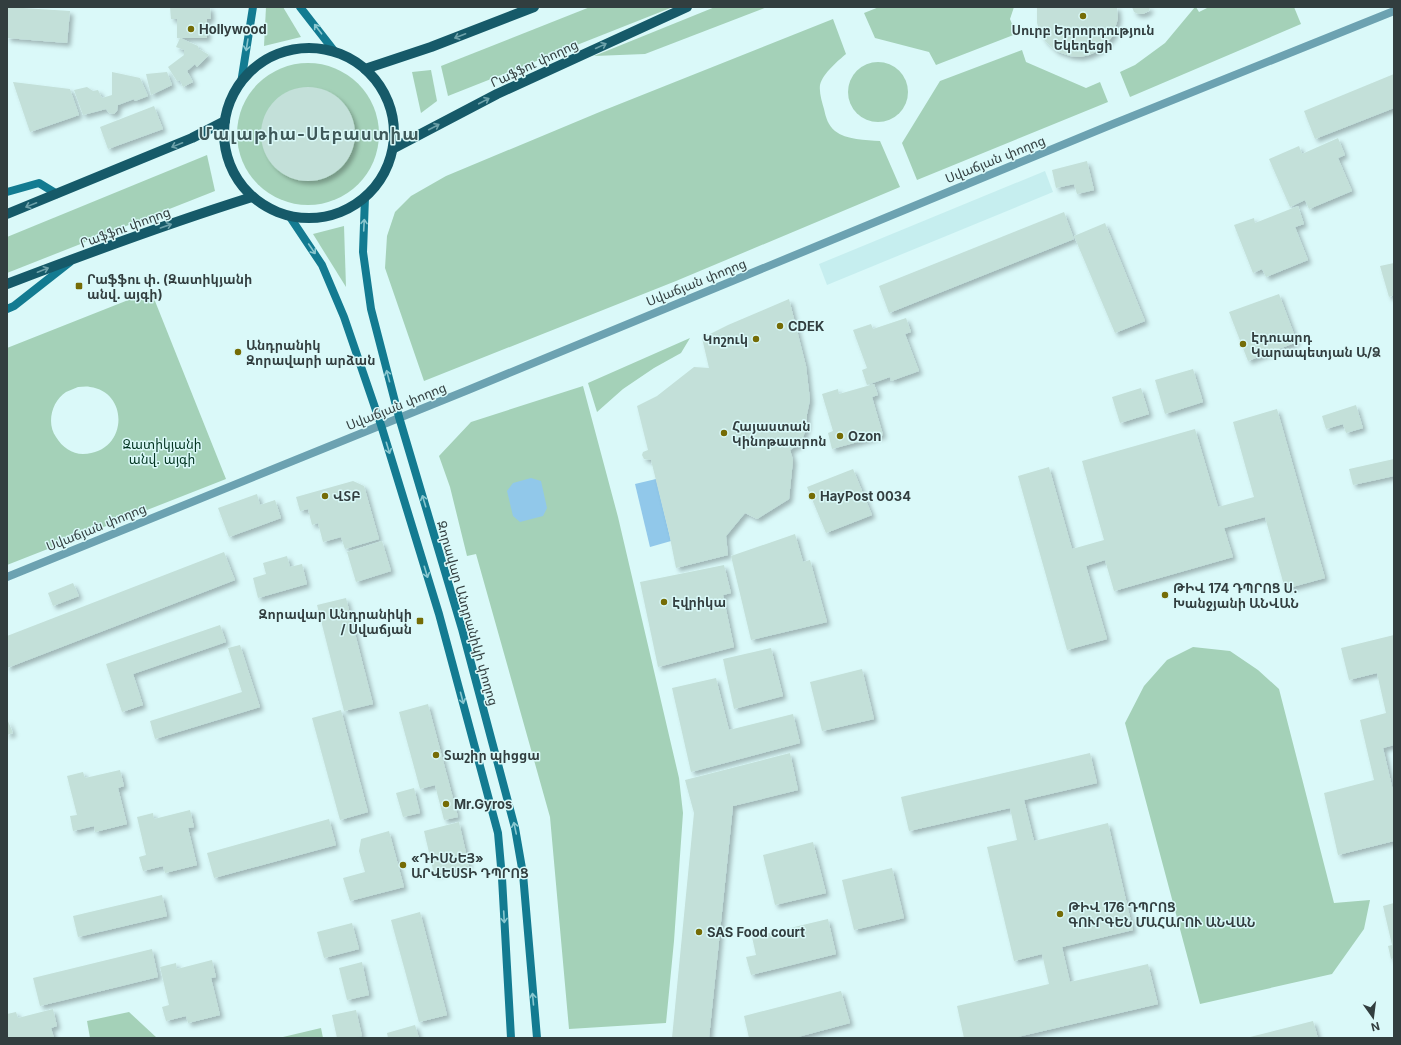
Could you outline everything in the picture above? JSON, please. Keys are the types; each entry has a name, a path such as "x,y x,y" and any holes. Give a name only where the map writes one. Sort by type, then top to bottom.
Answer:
{"main road":[{"path":"240,83 253,7"},
{"path":"300,7 335,52"},
{"path":"365,69 431,47 534,7"},
{"name":"Րաֆֆու փողոց","path":"394,148 496,94 687,7"},
{"path":"314,48 335,52 351,59 365,69 381,87 391,108 394,148 392,156 382,179 366,198 343,212 317,218 290,217 270,209 252,197 238,181 229,163 224,142 225,121 230,101 240,83 255,68 273,56 293,50 314,48"},
{"path":"7,214 192,138 225,121"},
{"path":"7,192 39,183 56,194"},
{"name":"Րաֆֆու փողոց","path":"7,284 201,213 252,197"},
{"name":"Զորավար Անդրանիկի փողոց","path":"366,198 362,252 371,309 399,416 462,629 515,828 523,874 537,1038"},
{"path":"290,217 322,265 344,317 381,425 439,614 498,833 511,1038"},
{"path":"7,309 14,306 76,258"}],"street":[{"name":"Սվաճյան փողոց","path":"7,577 381,425 399,416 475,387 1202,88 1394,11"}],"shaded area":[{"path":"1045,171 1053,192 827,285 819,264"}],"green space":[{"path":"266,7 283,7 301,37 264,46"},
{"path":"590,7 673,7 448,96 441,66"},
{"path":"715,7 767,7 645,54 594,56"},
{"path":"879,7 1014,7 1010,19 1016,34 936,65 929,52 875,38 864,13"},
{"path":"1195,7 1199,12 1209,7 1294,7 1301,24 1130,97 1120,72 1135,65 1165,43"},
{"path":"833,19 846,54 827,72 820,85 821,97 828,121 835,131 845,136 856,139 880,141 900,187 676,281 424,381 385,268 387,236 395,212 411,196 446,176 602,111"},
{"path":"1022,50 1026,62 1086,88 1100,82 1108,102 917,180 902,143 940,81"},
{"path":"872,62 884,62 900,70 906,80 908,92 906,104 900,114 884,122 872,122 856,114 848,98 848,86 856,70"},
{"path":"301,63 315,63 329,66 341,71 353,79 363,89 374,107 378,120 378,148 374,161 363,179 353,189 341,197 329,202 315,205 301,205 287,202 275,197 263,189 253,179 245,167 240,155 237,141 237,127 240,113 245,101 253,89 263,79 275,71 287,66"},
{"path":"431,70 437,101 421,113 412,72"},
{"path":"207,155 215,191 7,273 7,237"},
{"path":"344,226 346,287 313,234"},
{"name":"Զատիկյանի անվ. այգի","path":"151,291 226,479 7,565 7,348","holes":["78,387 88,387 103,391 112,399 117,410 118,422 116,434 109,444 98,451 83,454 75,453 64,447 56,437 51,425 52,413 57,401 66,392"]},
{"path":"690,338 681,353 654,368 623,389 597,412 588,383"},
{"path":"583,386 618,517 679,778 683,813 674,941 666,1023 569,1029 550,817 476,554 467,556 450,487 439,456 471,422"},
{"path":"1193,647 1230,651 1258,670 1279,689 1334,903 1370,900 1364,929 1332,974 1200,1004 1125,723 1144,686 1167,660"},
{"path":"129,1012 157,1038 90,1038 87,1021"},
{"path":"321,1028 323,1038 283,1038 283,1037"}],"water":[{"path":"531,478 541,481 547,508 543,516 520,522 513,516 507,491 513,483"},
{"path":"656,479 671,541 650,547 635,484"}],"building":[{"path":"7,7 70,11 67,43 7,38"},
{"path":"170,7 210,7 211,19 207,19 207,38 177,38 177,19 171,19"},
{"path":"1037,7 1117,7 1118,18 1113,36 1100,50 1080,57 1070,56 1056,51 1045,41 1040,33 1037,23"},
{"path":"1132,7 1150,7 1149,11 1143,14 1138,14 1134,12"},
{"path":"180,38 198,46 199,49 209,55 197,67 195,64 187,71 193,82 183,87 180,80 177,81 168,67 184,55 184,50 176,47"},
{"path":"112,72 140,78 148,96 118,105 117,111 114,114 109,113 106,109 83,115 74,90 87,87 93,91 98,90 102,98 112,95"},
{"path":"167,72 172,85 151,95 146,74"},
{"path":"1394,74 1394,108 1315,139 1304,111"},
{"path":"13,82 70,89 79,115 30,132"},
{"path":"308,87 326,90 341,101 352,116 355,134 352,152 341,167 326,178 308,181 290,178 275,167 264,152 261,134 264,116 275,101 290,90"},
{"path":"154,106 163,129 108,149 100,127"},
{"path":"1338,138 1345,155 1338,158 1352,191 1309,209 1305,200 1290,207 1269,159 1299,146 1302,154"},
{"path":"1087,161 1094,190 1077,194 1074,184 1056,188 1052,170"},
{"path":"1298,206 1304,224 1295,227 1308,260 1266,277 1262,269 1253,273 1234,225 1254,218 1255,223"},
{"path":"1064,212 1074,239 889,313 879,286"},
{"path":"1105,223 1145,321 1115,333 1074,236"},
{"path":"1394,263 1394,295 1389,297 1380,266"},
{"path":"1279,294 1297,342 1248,361 1229,312"},
{"name":"Հայաստան Կինոթատրոն","path":"789,299 806,366 810,400 807,414 807,426 801,443 790,450 793,460 789,499 757,519 745,513 726,536 728,555 676,568 651,460 644,459 642,455 643,452 648,450 637,406 657,396 694,367 709,368 702,338 728,325"},
{"path":"906,318 911,332 905,334 919,371 891,381 890,377 867,385 862,370 867,368 853,330 871,324 873,329"},
{"path":"1193,369 1203,402 1165,414 1155,380"},
{"path":"874,384 878,395 872,397 883,435 832,449 828,433 833,431 822,394 838,389 839,394"},
{"path":"1141,388 1149,414 1120,423 1112,397"},
{"path":"1356,405 1363,428 1346,433 1343,424 1326,429 1322,416"},
{"path":"1277,409 1325,578 1285,589 1265,517 1224,528 1233,557 1114,591 1105,560 1086,566 1107,639 1067,650 1018,476 1049,467 1072,549 1104,540 1082,461 1195,429 1218,507 1254,497 1233,422"},
{"path":"1394,459 1394,476 1353,485 1349,469"},
{"path":"853,469 872,515 826,533 807,487"},
{"path":"353,481 364,486 379,539 345,549 341,537 323,542 318,523 312,525 308,509 300,511 296,497"},
{"path":"257,494 260,505 275,500 281,518 229,537 218,508"},
{"path":"795,534 803,562 810,560 827,622 751,640 731,556"},
{"path":"382,541 391,571 356,582 347,552"},
{"path":"224,552 235,580 7,668 7,636"},
{"path":"287,556 290,567 302,564 307,584 258,598 253,578 266,574 263,563"},
{"path":"724,565 731,593 723,595 734,647 658,667 640,582"},
{"path":"73,583 79,596 53,606 48,593"},
{"path":"346,598 373,704 344,711 317,605"},
{"path":"220,625 226,642 133,674 143,705 122,712 106,664"},
{"path":"1394,635 1394,745 1383,748 1394,795 1394,841 1338,855 1324,793 1374,780 1360,720 1386,713 1377,673 1349,680 1341,648"},
{"path":"240,645 260,707 155,739 150,721 242,692 228,648"},
{"path":"771,648 783,696 734,709 723,659"},
{"path":"862,669 874,719 822,731 810,682"},
{"path":"716,678 729,730 793,714 800,743 691,772 672,688"},
{"path":"428,704 458,817 444,820 435,785 420,789 399,712"},
{"path":"341,710 368,812 340,820 312,718"},
{"path":"7,719 13,733 7,735"},
{"path":"790,753 798,790 733,806 709,1038 672,1038 694,813 685,780"},
{"path":"1090,753 1097,783 1024,800 1034,841 1108,823 1133,930 1062,947 1070,982 1148,964 1158,1004 1013,1038 964,1038 957,1006 1049,984 1042,954 1014,961 987,847 1017,840 1010,808 909,831 901,797"},
{"path":"120,770 124,786 118,788 127,824 95,832 94,826 73,831 70,816 77,815 67,776 83,772 85,778"},
{"path":"414,788 420,813 403,817 396,793"},
{"path":"190,810 194,827 188,828 197,865 165,873 163,866 143,871 139,857 146,855 137,817 153,813 154,819"},
{"path":"329,819 336,845 214,878 207,853"},
{"path":"459,822 469,866 434,874 424,831"},
{"path":"389,831 404,887 350,901 343,878 365,872 359,851 361,839"},
{"path":"813,842 826,893 775,905 763,855"},
{"path":"892,868 904,918 854,930 842,880"},
{"path":"162,895 167,916 78,937 73,916"},
{"path":"1394,903 1394,958 1391,959 1388,946 1392,945 1383,906"},
{"path":"420,912 447,1015 419,1022 391,920"},
{"path":"828,919 836,954 751,975 746,957 756,955 752,937"},
{"path":"352,923 359,949 324,958 317,932"},
{"path":"152,949 158,977 40,1006 33,978"},
{"path":"212,960 216,977 211,978 220,1015 188,1023 186,1016 166,1021 162,1007 169,1005 160,967 176,963 177,969"},
{"path":"362,962 369,995 347,1000 339,968"},
{"path":"841,991 850,1023 794,1038 749,1038 744,1016"},
{"path":"53,1009 57,1026 51,1028 54,1038 7,1038 7,1014 16,1012 18,1018"},
{"path":"356,1010 362,1036 337,1038 332,1015"},
{"path":"1313,1021 1318,1038 1250,1037"},
{"path":"415,1025 419,1038 388,1038 387,1033"}],"place":[{"name":"Սուրբ Երրորդություն Եկեղեցի","path":"1083,16"},
{"name":"Hollywood","path":"191,29"},
{"name":"Րաֆֆու փ. (Զատիկյանի անվ. այգի)","path":"79,286"},
{"name":"CDEK","path":"780,326"},
{"name":"Կոշուկ","path":"756,339"},
{"name":"Էդուարդ Կարապետյան Ա/Ձ","path":"1243,344"},
{"name":"Անդրանիկ Զորավարի արձան","path":"238,352"},
{"name":"Հայաստան Կինոթատրոն","path":"724,433"},
{"name":"Ozon","path":"840,436"},
{"name":"ՎՏԲ","path":"325,496"},
{"name":"HayPost 0034","path":"812,496"},
{"name":"ԹԻՎ 174 ԴՊՐՈՑ Ս. Խանջյանի ԱՆՎԱՆ","path":"1165,595"},
{"name":"Էվրիկա","path":"664,602"},
{"name":"Զորավար Անդրանիկի / Սվաճյան","path":"420,621"},
{"name":"Տաշիր պիցցա","path":"436,755"},
{"name":"Mr.Gyros","path":"446,804"},
{"name":"«ԴԻՍՆԵՅ» ԱՐՎԵՍՏԻ ԴՊՐՈՑ","path":"403,865"},
{"name":"ԹԻՎ 176 ԴՊՐՈՑ ԳՈՒՐԳԵՆ ՄԱՀԱՐՈՒ ԱՆՎԱՆ","path":"1060,914"},
{"name":"SAS Food court","path":"699,932"}],"district":[{"name":"Մալաթիա-Սեբաստիա","path":"309,134"}]}
